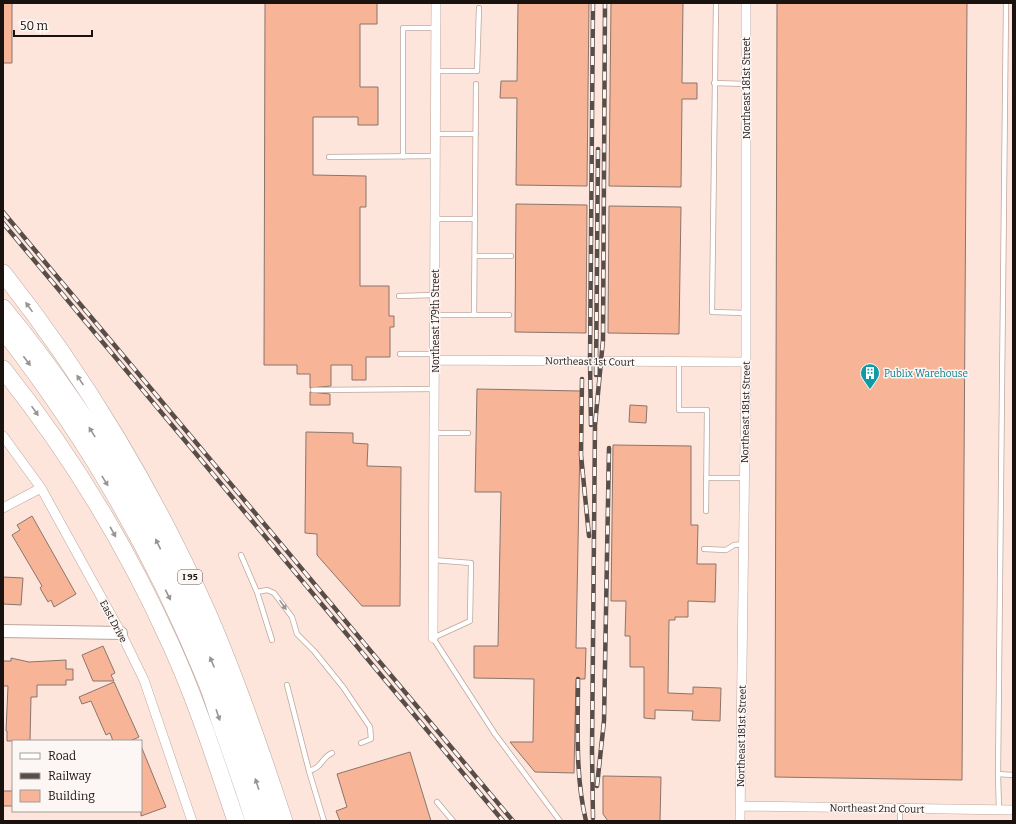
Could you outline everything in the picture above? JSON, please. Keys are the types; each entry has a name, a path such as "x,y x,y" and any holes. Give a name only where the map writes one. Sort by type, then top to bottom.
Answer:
{"highway":[{"name":"I 95","path":"3,273 51,337 86,389 116,438 169,534 224,652 245,707 284,821"},
{"path":"3,308 74,404 140,508 200,632 230,706 269,821"},
{"path":"3,330 41,380 71,425 128,517 171,600 206,680 254,821"},
{"path":"3,369 68,457 109,523 141,583 171,644 190,691 236,821"}],"street":[{"name":"Northeast 179th Street","path":"433,638 436,3"},
{"name":"Northeast 181st Street","path":"740,821 746,362 746,3"},
{"name":"Northeast 1st Court","path":"434,357 679,363 746,362"},
{"name":"East Drive","path":"3,436 41,488 121,633 144,680 192,821"},
{"path":"3,508 41,488"},
{"path":"3,631 121,633"},
{"name":"Northeast 2nd Court","path":"740,806 1013,810"}],"lane":[{"path":"716,3 712,312 746,313"},
{"path":"998,810 1006,3"},
{"path":"436,71 477,71 479,8"},
{"path":"403,156 403,28 436,28"},
{"path":"714,83 746,84"},
{"path":"474,315 476,84"},
{"path":"435,134 476,134"},
{"path":"329,157 435,156"},
{"path":"435,220 475,219"},
{"path":"475,256 511,256"},
{"path":"399,296 435,295"},
{"path":"434,315 509,315"},
{"path":"400,354 434,357"},
{"path":"679,363 679,410 707,410 706,511"},
{"path":"312,390 434,389"},
{"path":"434,433 468,433"},
{"path":"706,478 744,478"},
{"path":"704,550 726,550 734,545 744,544"},
{"path":"241,555 257,592 272,640"},
{"path":"433,560 471,563 470,621 433,638 495,734 560,821"},
{"path":"257,592 267,590 274,593 292,617 297,634 314,651 344,687 370,727 371,739 361,743"},
{"path":"287,685 309,771 324,821"},
{"path":"309,771 318,769 327,755 332,753"},
{"path":"998,774 1013,775"},
{"path":"437,802 453,821"},
{"path":"900,808 900,821"}],"building":[{"path":"3,3 12,3 12,63 3,63"},
{"path":"265,3 377,3 377,24 360,24 360,87 378,87 378,125 358,125 358,117 313,117 313,175 366,176 366,207 360,207 360,286 389,286 389,316 394,316 394,327 390,327 390,357 366,357 366,380 352,380 352,365 331,365 331,386 310,388 310,374 297,374 297,365 264,365"},
{"path":"518,3 589,3 587,186 516,185 517,98 500,98 501,81 517,81"},
{"path":"611,3 683,3 682,83 697,83 697,99 682,99 681,187 609,186"},
{"name":"Publix Warehouse","path":"777,3 967,3 962,780 775,777"},
{"path":"516,204 587,205 586,333 515,332"},
{"path":"609,206 681,207 679,334 608,333"},
{"path":"477,389 581,391 576,648 586,648 585,679 576,679 574,773 535,772 510,742 533,742 534,679 474,678 474,646 498,646 501,492 475,492"},
{"path":"310,392 330,394 330,405 310,405"},
{"path":"630,405 647,406 646,423 629,422"},
{"path":"306,432 353,433 353,443 368,444 367,466 401,467 400,606 362,606 317,555 317,534 305,533"},
{"path":"613,445 691,446 691,525 698,525 697,564 716,564 715,602 688,601 688,617 675,617 675,620 669,620 668,693 693,694 693,687 721,688 720,721 692,720 693,711 655,710 655,719 644,718 644,667 630,667 630,636 625,636 626,601 611,601"},
{"path":"32,516 76,594 54,607 51,600 48,602 40,588 42,586 12,535 20,530 17,525"},
{"path":"3,577 23,578 21,605 3,604"},
{"path":"103,646 115,673 111,675 114,681 93,681 82,655"},
{"path":"11,658 29,662 66,660 66,669 73,669 73,680 66,680 66,685 37,685 37,697 31,697 30,740 7,741 8,686 3,686 3,661 11,661"},
{"path":"114,682 139,737 132,740 113,740 110,733 106,735 91,701 82,704 79,697"},
{"path":"142,748 166,807 141,816 142,812"},
{"path":"410,752 431,821 340,821 336,811 347,807 337,774"},
{"path":"603,776 661,777 660,821 608,821 603,814"},
{"path":"3,791 12,791 12,806 3,806"}],"railway":[{"path":"591,425 590,361 593,3"},
{"path":"593,818 592,752 595,425 603,340 605,3"},
{"path":"596,375 598,149"},
{"path":"3,212 513,821"},
{"path":"3,223 503,821"},
{"path":"582,379 581,455 589,536"},
{"path":"597,786 604,721 609,448"},
{"path":"578,679 579,769 582,804 586,821"}],"place":[{"name":"Publix Warehouse","path":"870,390"}]}
